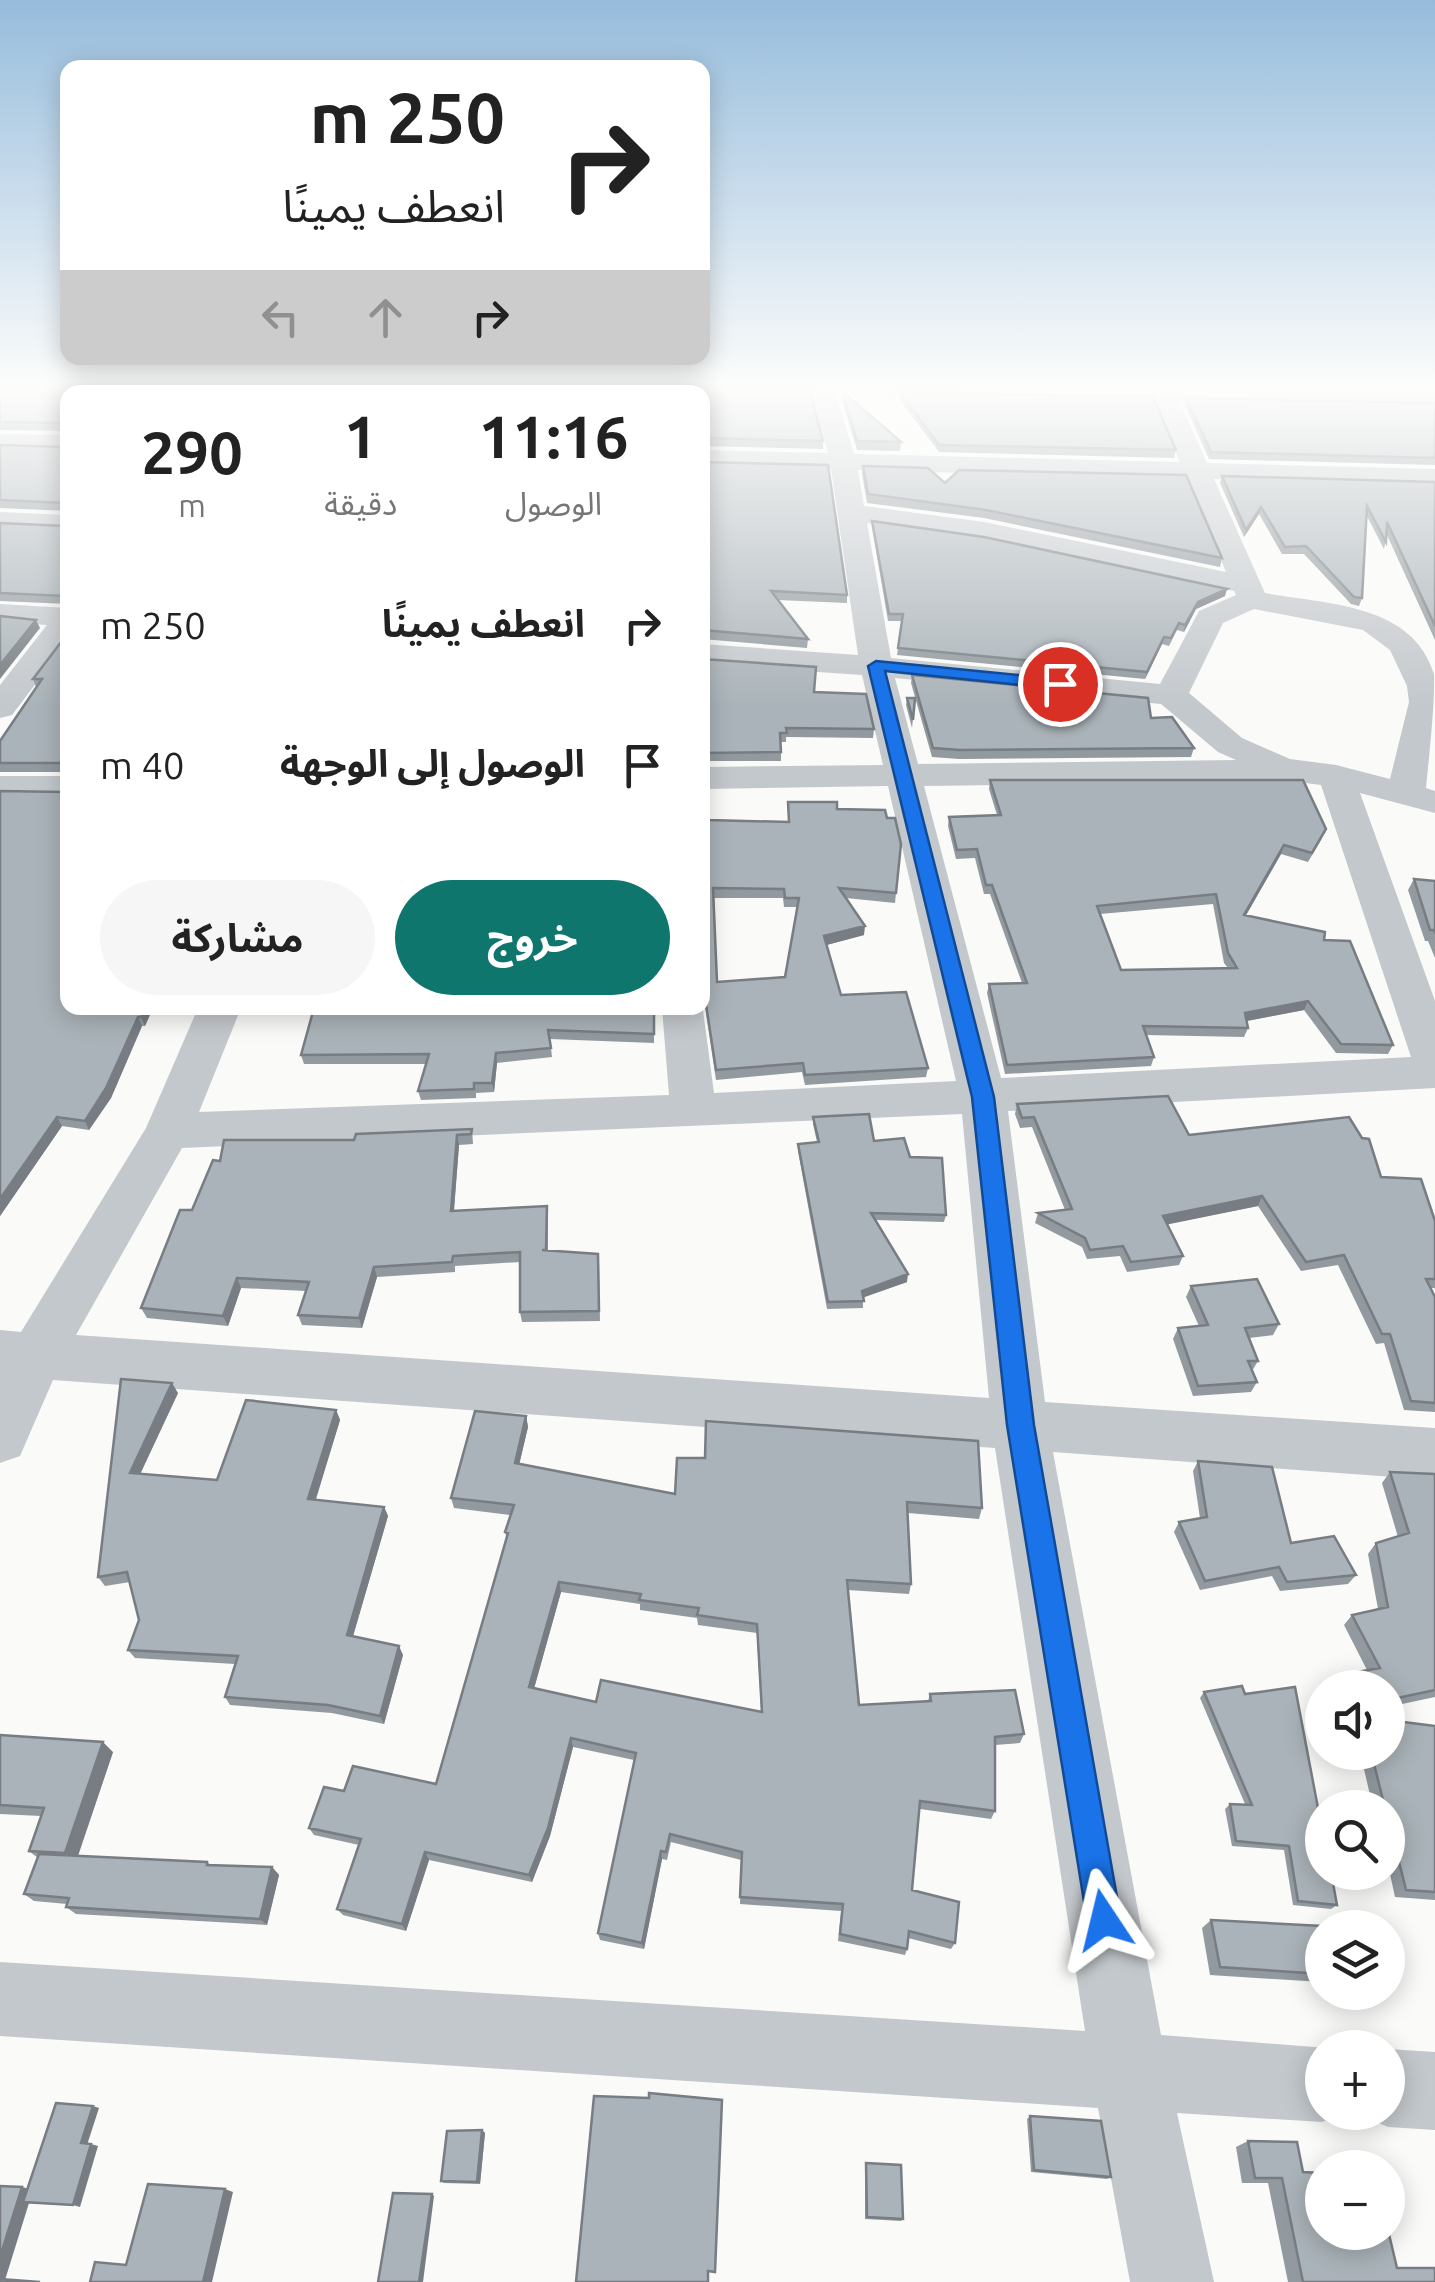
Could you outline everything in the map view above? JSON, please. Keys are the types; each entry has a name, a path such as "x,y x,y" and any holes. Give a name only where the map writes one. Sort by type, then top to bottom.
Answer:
{"street":[{"path":"847,494 876,666 983,1097 1020,1425 1130,2072 1172,2282"},
{"path":"710,778 1290,770 1336,776 1421,797 1410,758 1430,702 1416,667 1389,632 1373,622 984,531 870,494"},
{"path":"1209,494 1250,592"},
{"path":"0,520 60,523"},
{"path":"1171,695 1210,618 1250,592"},
{"path":"0,613 60,617"},
{"path":"0,708 60,629"},
{"path":"710,655 876,666 1171,695 1230,745 1290,770"},
{"path":"1336,776 1435,1062"},
{"path":"0,788 60,787"},
{"path":"0,1438 18,1355 168,1130 215,1015"},
{"path":"685,1015 693,1111"},
{"path":"168,1130 693,1111 1435,1072"},
{"path":"18,1355 1435,1454"},
{"path":"0,1999 1305,2083"},
{"path":"1405,2089 1435,2091"}],"building":[{"path":"0,494 60,494 60,503 0,500"},
{"path":"710,494 832,494 847,595 771,591 808,639 710,631"},
{"path":"872,494 1194,494 1222,558 986,510"},
{"path":"1230,494 1435,494 1435,626 1387,522 1386,542 1367,506 1362,598 1354,597 1306,546 1285,547 1261,507 1246,530"},
{"path":"872,521 984,537 1227,589 1198,602 1185,625 1179,623 1171,638 1164,637 1147,672 898,648 903,614 889,614"},
{"path":"0,523 60,526 60,596 0,593"},
{"path":"0,616 36,620 0,665"},
{"path":"60,644 60,763 0,763 0,741 42,679 33,679"},
{"path":"710,659 816,667 814,692 866,694 874,729 786,728 787,733 780,733 781,752 710,753"},
{"path":"912,675 1148,698 1151,718 1172,717 1194,748 933,748"},
{"path":"907,698 915,698 913,720"},
{"path":"990,780 1303,780 1326,829 1312,853 1284,845 1244,915 1325,932 1324,940 1350,941 1393,1045 1341,1044 1308,1001 1245,1013 1248,1028 1143,1026 1154,1057 1007,1065 989,984 1027,983 992,885 986,885 977,849 957,850 949,817 1001,815","holes":["1216,894 1228,953 1237,968 1121,970 1097,906"]},
{"path":"0,791 60,792 60,1015 142,1015 85,1121 57,1117 0,1199"},
{"path":"788,802 837,802 837,809 885,810 887,818 895,818 901,844 896,893 839,888 865,926 824,936 841,995 906,992 928,1068 805,1075 803,1063 716,1070 708,1015 710,820 789,822","holes":["713,888 784,889 785,898 799,898 785,977 717,982"]},
{"path":"1414,879 1435,881 1435,933 1430,930"},
{"path":"312,1015 654,1015 654,1034 548,1030 551,1048 496,1053 492,1083 474,1083 474,1089 418,1091 429,1054 301,1055"},
{"path":"1168,1096 1189,1135 1349,1117 1362,1138 1369,1139 1381,1177 1421,1179 1435,1221 1435,1279 1426,1279 1435,1297 1435,1403 1411,1401 1390,1334 1382,1334 1344,1255 1306,1262 1262,1196 1163,1216 1183,1256 1131,1262 1123,1246 1090,1250 1085,1238 1038,1213 1072,1209 1034,1117 1022,1118 1017,1104"},
{"path":"869,1114 874,1141 904,1138 910,1157 942,1158 946,1215 871,1213 908,1274 862,1291 864,1301 828,1302 798,1144 819,1142 813,1117"},
{"path":"472,1129 471,1134 457,1135 451,1211 547,1206 546,1250 542,1250 598,1254 599,1311 520,1312 520,1252 374,1267 359,1318 298,1315 309,1282 237,1278 223,1316 141,1308 180,1210 192,1210 213,1160 220,1161 224,1140 354,1140 356,1134"},
{"path":"1257,1279 1279,1324 1245,1328 1258,1361 1248,1361 1257,1382 1198,1386 1178,1328 1208,1325 1191,1286"},
{"path":"121,1379 172,1383 130,1473 217,1480 246,1400 336,1410 308,1499 384,1507 347,1635 399,1646 380,1716 328,1705 225,1697 238,1656 128,1650 139,1620 127,1572 98,1577"},
{"path":"475,1411 526,1416 515,1463 675,1494 677,1458 705,1458 706,1421 978,1441 982,1508 907,1502 911,1584 847,1580 859,1705 931,1701 930,1694 1015,1690 1024,1734 995,1737 995,1811 920,1801 912,1890 959,1902 955,1943 909,1931 907,1949 840,1934 843,1904 740,1897 742,1852 670,1834 666,1852 661,1851 642,1943 598,1933 636,1753 571,1738 548,1828 529,1875 425,1852 402,1924 337,1909 361,1839 309,1828 324,1787 344,1791 353,1766 436,1784 508,1533 505,1532 514,1505 451,1498","holes":["559,1582 641,1594 639,1600 699,1608 697,1615 757,1624 762,1712 601,1680 596,1702 529,1687"]},
{"path":"1198,1461 1272,1467 1291,1543 1334,1536 1356,1575 1287,1582 1279,1567 1205,1581 1179,1522 1207,1517"},
{"path":"1390,1472 1435,1474 1435,1690 1405,1696 1405,1670 1368,1670 1380,1668 1352,1615 1388,1607 1376,1543 1409,1533"},
{"path":"1242,1686 1245,1694 1295,1687 1305,1740 1305,1770 1311,1770 1315,1790 1305,1790 1305,1890 1334,1890 1337,1905 1298,1901 1289,1846 1236,1841 1230,1804 1252,1805 1204,1692"},
{"path":"1405,1722 1435,1726 1435,1892 1406,1890 1405,1790 1380,1790 1376,1770 1405,1770"},
{"path":"0,1735 103,1742 65,1853 29,1851 44,1808 0,1805"},
{"path":"39,1854 272,1867 260,1919 66,1907 69,1898 24,1894"},
{"path":"1211,1920 1305,1925 1305,1973 1220,1967"},
{"path":"649,2093 722,2100 715,2272 708,2271 708,2282 576,2282 594,2096 649,2098"},
{"path":"56,2103 93,2106 81,2143 91,2144 73,2205 23,2202"},
{"path":"1030,2116 1101,2121 1111,2177 1034,2170"},
{"path":"482,2130 477,2182 441,2181 447,2131"},
{"path":"1248,2141 1297,2142 1305,2172 1305,2250 1393,2250 1397,2268 1435,2268 1435,2282 1303,2282 1282,2178 1255,2178"},
{"path":"866,2163 901,2165 903,2219 867,2217"},
{"path":"148,2184 225,2189 203,2282 90,2282 95,2262 126,2265"},
{"path":"0,2186 22,2187 0,2257"},
{"path":"393,2193 432,2194 419,2282 378,2282"}],"route":[{"path":"1060,684 876,666 983,1097 1020,1425 1104,1920"}]}
